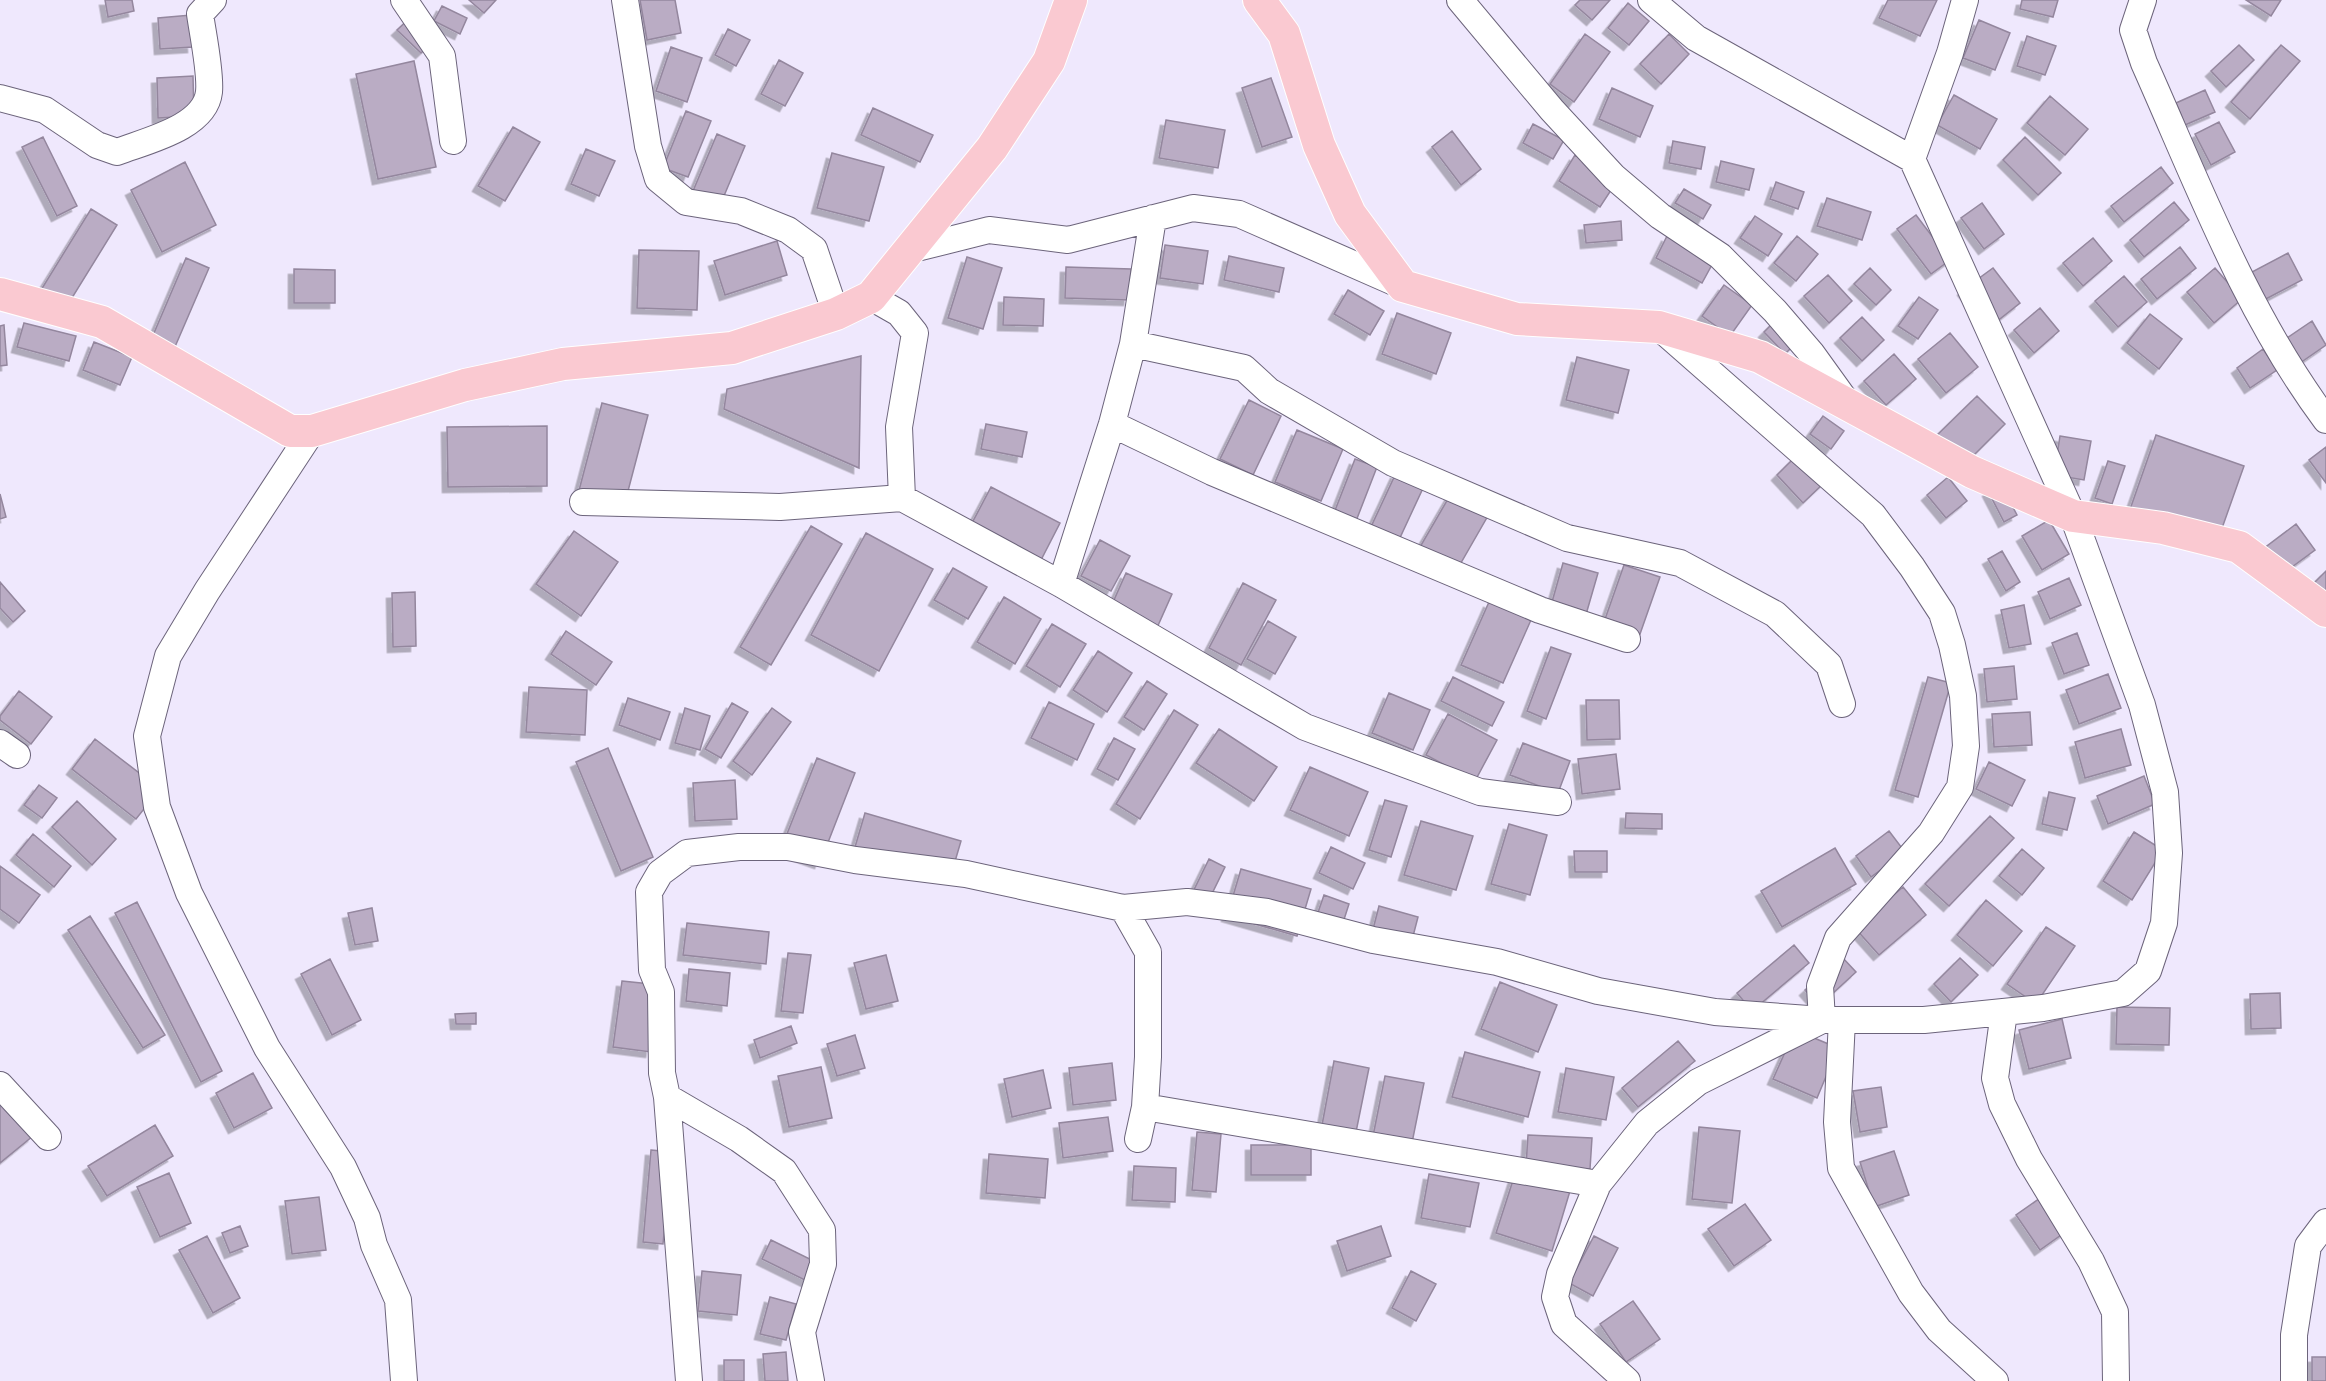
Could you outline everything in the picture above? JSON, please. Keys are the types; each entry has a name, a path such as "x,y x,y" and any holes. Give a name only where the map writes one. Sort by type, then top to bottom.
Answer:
{"main road":[{"path":"0,294 102,322 290,431 312,431 465,385 563,364 732,348 836,314 872,297 992,148 1049,61 1071,0"},
{"path":"1259,0 1284,34 1319,145 1350,214 1403,286 1517,319 1659,327 1760,357 1972,472 2073,516 2163,528 2239,547 2326,611"}],"street":[{"path":"0,98 45,110 97,145 117,152 190,123 204,108 209,92 200,14 213,0"},
{"path":"404,0 442,56 453,141"},
{"path":"625,0 648,146 658,178 686,202 741,211 788,230 814,249 836,314"},
{"path":"1460,0 1552,110 1614,177 1660,216 1720,256 1775,311 1812,354 1848,404"},
{"path":"689,1381 667,1097 662,1073 661,992 652,970 650,892 660,873 687,853 739,847 811,850 855,860 966,874 1123,908 1187,902 1267,912 1374,940 1497,962 1598,991 1715,1011 1832,1020 1924,1020 2043,1008 2123,993 2148,972 2164,923 2169,853 2165,792 2142,705 2073,516 1912,159 1696,38 1651,0"},
{"path":"1912,159 1950,53 1965,0"},
{"path":"2143,0 2133,30 2144,63 2240,278 2293,371 2326,420"},
{"path":"909,250 989,230 1068,240 1192,208 1239,214 1403,286"},
{"path":"1061,584 1112,424 1133,344 1153,218"},
{"path":"872,297 899,313 915,333 899,427 902,498"},
{"path":"1659,327 1873,515 1912,567 1942,613 1952,645 1963,696 1966,746 1960,787 1931,832 1838,938 1820,986 1832,1020 1841,1168 1911,1293 1939,1330 1995,1381"},
{"path":"1133,344 1244,368 1269,391 1393,462 1567,538 1680,563 1775,614 1829,665 1842,704"},
{"path":"1112,424 1212,472 1540,610 1627,639"},
{"path":"312,431 207,591 168,656 147,736 157,807 189,893 267,1048 343,1167 367,1218 374,1245 398,1299 404,1381"},
{"path":"583,502 780,507 902,498 1061,584 1305,727 1480,792 1558,802"},
{"path":"1123,908 1148,952 1149,1013 1145,1107 1138,1139"},
{"path":"2004,1012 1995,1078 2002,1104 2029,1159 2091,1261 2115,1312 2116,1381"},
{"path":"1627,1381 1564,1324 1555,1297 1560,1274 1598,1184 1647,1123 1698,1082 1832,1020"},
{"path":"0,1085 48,1137"},
{"path":"667,1097 739,1139 784,1171 822,1230 823,1264 802,1332 811,1381"},
{"path":"1145,1107 1598,1184"},
{"path":"2294,1381 2294,1335 2308,1246 2326,1222"}],"building":[{"path":"105,0 132,0 134,11 108,17"},
{"path":"469,0 496,0 484,13"},
{"path":"640,0 675,0 681,33 647,40"},
{"path":"1580,0 1610,0 1592,20 1575,5"},
{"path":"1888,0 1937,0 1920,36 1879,18"},
{"path":"2022,0 2058,0 2053,17 2020,9"},
{"path":"2246,0 2281,0 2271,16"},
{"path":"1628,3 1649,21 1629,45 1608,28"},
{"path":"442,6 467,18 460,34 434,21"},
{"path":"191,15 193,47 160,49 158,18"},
{"path":"412,16 436,39 421,53 397,30"},
{"path":"1979,20 2010,33 1995,70 1963,58"},
{"path":"728,29 750,40 736,66 715,55"},
{"path":"1585,34 1610,52 1574,102 1550,84"},
{"path":"1669,34 1689,54 1661,84 1640,64"},
{"path":"2027,36 2056,46 2045,75 2017,66"},
{"path":"2239,45 2254,60 2226,87 2211,71"},
{"path":"2281,45 2300,61 2250,119 2231,102"},
{"path":"671,47 702,58 687,102 656,91"},
{"path":"779,60 803,73 785,106 761,94"},
{"path":"414,61 436,167 378,179 356,74"},
{"path":"193,76 194,116 158,118 157,78"},
{"path":"1271,78 1292,137 1262,147 1242,88"},
{"path":"1612,88 1653,106 1640,137 1599,119"},
{"path":"2205,90 2215,112 2185,125 2176,103"},
{"path":"1954,95 1997,119 1980,149 1937,125"},
{"path":"2050,96 2088,129 2065,155 2027,123"},
{"path":"873,108 933,135 920,162 861,135"},
{"path":"686,111 711,121 688,177 663,168"},
{"path":"1166,120 1225,130 1218,168 1159,158"},
{"path":"2219,122 2235,152 2211,165 2195,134"},
{"path":"1533,124 1564,140 1553,159 1523,143"},
{"path":"513,127 540,142 505,201 478,186"},
{"path":"1452,131 1481,169 1461,185 1432,147"},
{"path":"717,134 745,146 721,203 693,191"},
{"path":"43,137 77,206 57,216 22,147"},
{"path":"2025,137 2061,173 2038,195 2003,160"},
{"path":"1673,141 1705,147 1701,169 1669,163"},
{"path":"586,149 615,161 599,196 571,184"},
{"path":"832,153 884,167 869,221 817,208"},
{"path":"1575,155 1617,181 1600,207 1559,181"},
{"path":"1721,161 1754,169 1749,190 1716,182"},
{"path":"185,162 216,225 162,252 131,190"},
{"path":"2161,167 2173,183 2124,222 2111,206"},
{"path":"1776,182 1804,192 1798,209 1770,199"},
{"path":"1684,189 1711,205 1703,219 1675,203"},
{"path":"1827,198 1871,212 1862,240 1817,226"},
{"path":"2174,202 2189,220 2144,257 2130,240"},
{"path":"1982,203 2004,234 1984,249 1961,218"},
{"path":"91,209 117,225 67,306 41,290"},
{"path":"1916,215 1950,260 1931,274 1897,229"},
{"path":"1755,216 1782,234 1768,256 1740,238"},
{"path":"1621,221 1622,240 1586,243 1584,225"},
{"path":"1667,236 1714,261 1702,283 1656,258"},
{"path":"1797,236 1818,254 1796,281 1774,263"},
{"path":"2093,238 2112,261 2083,286 2063,263"},
{"path":"777,241 787,275 725,295 714,261"},
{"path":"1165,245 1208,251 1203,284 1160,278"},
{"path":"2180,247 2196,268 2157,299 2141,279"},
{"path":"639,250 699,251 697,310 637,308"},
{"path":"2288,253 2302,280 2264,300 2250,273"},
{"path":"1229,256 1284,268 1279,292 1224,280"},
{"path":"967,257 1002,268 983,329 948,318"},
{"path":"186,258 209,268 171,356 148,347"},
{"path":"1066,267 1131,269 1129,300 1065,298"},
{"path":"1870,268 1891,290 1876,305 1854,284"},
{"path":"1993,268 2020,303 1991,326 1963,290"},
{"path":"2215,268 2242,299 2214,323 2187,292"},
{"path":"294,269 335,270 335,303 294,303"},
{"path":"1828,275 1852,301 1829,323 1804,296"},
{"path":"2124,276 2147,302 2118,327 2095,301"},
{"path":"1724,285 1752,305 1730,336 1702,316"},
{"path":"1348,290 1384,311 1370,335 1334,314"},
{"path":"1004,297 1044,299 1043,326 1003,325"},
{"path":"1919,297 1938,310 1918,339 1898,326"},
{"path":"2040,308 2059,331 2034,353 2014,330"},
{"path":"1397,313 1451,333 1436,374 1382,354"},
{"path":"2150,314 2182,339 2159,369 2127,343"},
{"path":"1780,316 1801,338 1785,354 1764,332"},
{"path":"1862,317 1884,340 1862,361 1840,338"},
{"path":"2312,321 2326,345 2300,363 2284,340"},
{"path":"24,323 76,336 69,361 17,347"},
{"path":"4,325 7,365 0,366 0,326"},
{"path":"1950,333 1978,367 1946,393 1918,359"},
{"path":"94,342 132,357 120,385 83,370"},
{"path":"2263,349 2277,370 2250,388 2237,368"},
{"path":"1894,354 1916,379 1886,405 1864,381"},
{"path":"861,356 859,468 724,409 727,389"},
{"path":"1577,357 1629,370 1618,413 1566,400"},
{"path":"1977,396 2005,424 1960,469 1932,440"},
{"path":"1249,400 1281,416 1253,475 1220,459"},
{"path":"602,403 648,415 623,510 577,498"},
{"path":"1823,416 1844,431 1831,449 1810,434"},
{"path":"986,424 1027,432 1022,457 981,449"},
{"path":"547,426 547,486 448,487 447,427"},
{"path":"1297,430 1343,449 1321,501 1275,482"},
{"path":"2156,435 2244,466 2215,548 2127,518"},
{"path":"2060,436 2091,441 2084,480 2054,475"},
{"path":"2326,447 2326,483 2309,460"},
{"path":"1798,454 1825,482 1803,503 1777,475"},
{"path":"1355,459 1377,467 1356,521 1334,513"},
{"path":"2108,461 2125,466 2112,504 2095,498"},
{"path":"1396,473 1424,486 1398,542 1370,529"},
{"path":"1948,477 1967,501 1946,518 1927,495"},
{"path":"2001,485 2017,515 2004,522 1988,491"},
{"path":"991,487 1060,523 1041,560 971,525"},
{"path":"1452,492 1489,514 1458,568 1420,547"},
{"path":"0,494 6,517 0,519"},
{"path":"2049,520 2069,554 2042,570 2022,536"},
{"path":"2296,524 2315,550 2281,575 2263,549"},
{"path":"811,526 842,544 771,665 740,647"},
{"path":"574,531 618,562 581,616 536,584"},
{"path":"866,533 933,569 879,671 811,635"},
{"path":"1100,540 1130,556 1111,591 1081,576"},
{"path":"2002,551 2020,582 2006,591 1988,559"},
{"path":"1563,563 1598,573 1585,618 1550,609"},
{"path":"1624,565 1660,577 1640,634 1604,622"},
{"path":"953,568 987,587 968,619 934,600"},
{"path":"2326,571 2326,608 2307,590"},
{"path":"1126,573 1172,594 1156,630 1110,609"},
{"path":"2069,578 2081,605 2050,619 2038,592"},
{"path":"0,582 25,611 13,622 0,608"},
{"path":"1243,583 1276,600 1241,665 1209,648"},
{"path":"415,592 416,646 393,647 392,593"},
{"path":"1004,597 1041,619 1015,664 977,642"},
{"path":"1489,602 1531,620 1503,683 1461,665"},
{"path":"2024,605 2031,644 2009,648 2001,610"},
{"path":"1268,621 1296,637 1275,674 1247,659"},
{"path":"1052,624 1086,644 1060,687 1026,666"},
{"path":"566,631 612,662 596,685 551,654"},
{"path":"2077,633 2089,665 2064,674 2052,643"},
{"path":"1551,647 1571,654 1546,719 1527,711"},
{"path":"1098,651 1132,673 1107,712 1073,690"},
{"path":"2014,666 2017,699 1987,702 1984,669"},
{"path":"2108,674 2121,708 2079,724 2066,690"},
{"path":"1453,677 1504,702 1492,726 1441,701"},
{"path":"1928,677 1951,683 1918,797 1895,790"},
{"path":"1147,681 1167,694 1144,730 1124,717"},
{"path":"529,687 587,690 585,735 526,732"},
{"path":"19,691 52,717 31,744 0,720 0,716"},
{"path":"1389,693 1430,710 1413,750 1372,733"},
{"path":"628,698 670,712 660,740 619,725"},
{"path":"1586,700 1619,700 1620,739 1587,740"},
{"path":"1049,702 1094,724 1077,760 1031,738"},
{"path":"732,703 748,712 721,758 705,749"},
{"path":"685,708 710,716 700,750 675,743"},
{"path":"772,708 791,722 752,775 733,761"},
{"path":"1174,710 1198,725 1140,819 1116,804"},
{"path":"2030,712 2032,745 1994,747 1992,714"},
{"path":"1448,714 1497,740 1475,781 1426,755"},
{"path":"1219,729 1277,767 1254,801 1196,763"},
{"path":"2121,729 2131,765 2085,778 2075,742"},
{"path":"1114,738 1135,749 1118,780 1097,769"},
{"path":"95,739 160,789 136,819 72,769"},
{"path":"1523,743 1570,761 1558,793 1510,775"},
{"path":"608,748 653,857 621,871 576,762"},
{"path":"1616,754 1620,789 1582,794 1578,759"},
{"path":"817,758 855,773 820,863 781,849"},
{"path":"1989,762 2025,780 2012,806 1976,789"},
{"path":"1310,767 1368,792 1349,836 1290,810"},
{"path":"2144,776 2155,804 2108,824 2097,796"},
{"path":"735,780 737,819 695,821 693,783"},
{"path":"39,785 57,798 42,818 24,805"},
{"path":"2049,792 2075,798 2067,830 2042,824"},
{"path":"1385,800 1407,806 1391,857 1369,850"},
{"path":"77,801 116,839 92,865 52,827"},
{"path":"865,813 961,841 951,875 855,847"},
{"path":"1626,813 1662,814 1662,829 1625,828"},
{"path":"1990,816 2014,838 1949,906 1925,884"},
{"path":"1421,821 1473,836 1456,890 1404,875"},
{"path":"1509,824 1547,835 1530,895 1491,884"},
{"path":"1889,831 1905,852 1871,877 1856,856"},
{"path":"2134,832 2163,850 2132,900 2103,881"},
{"path":"33,834 71,866 54,887 16,855"},
{"path":"1331,847 1365,863 1353,889 1319,873"},
{"path":"1835,848 1856,884 1782,927 1761,891"},
{"path":"2022,849 2044,868 2022,895 1999,876"},
{"path":"1574,851 1607,851 1607,872 1575,872"},
{"path":"1209,859 1225,867 1204,910 1188,902"},
{"path":"0,866 40,895 19,923 0,909"},
{"path":"1241,869 1311,889 1297,936 1227,916"},
{"path":"1903,887 1926,915 1879,955 1855,928"},
{"path":"1324,895 1349,904 1340,932 1314,924"},
{"path":"1986,900 2022,931 1993,966 1957,935"},
{"path":"137,902 222,1071 201,1082 115,913"},
{"path":"1379,906 1418,917 1411,944 1372,933"},
{"path":"372,908 378,941 355,945 348,913"},
{"path":"90,916 165,1035 143,1048 68,930"},
{"path":"687,923 769,932 766,964 683,955"},
{"path":"2046,927 2075,946 2036,1004 2007,984"},
{"path":"1794,945 1809,963 1752,1011 1737,993"},
{"path":"788,953 811,955 803,1013 781,1011"},
{"path":"886,955 898,1001 866,1009 854,963"},
{"path":"1842,957 1856,972 1819,1006 1805,990"},
{"path":"1960,958 1978,975 1951,1002 1934,984"},
{"path":"330,959 361,1020 332,1035 301,974"},
{"path":"689,969 730,973 727,1006 686,1001"},
{"path":"622,981 660,985 651,1052 613,1047"},
{"path":"1500,982 1557,1005 1538,1052 1481,1029"},
{"path":"2280,993 2281,1028 2251,1029 2250,994"},
{"path":"2117,1007 2170,1008 2169,1045 2116,1044"},
{"path":"476,1013 476,1024 456,1024 455,1014"},
{"path":"2062,1019 2071,1058 2029,1069 2019,1030"},
{"path":"791,1026 797,1043 760,1058 754,1040"},
{"path":"1795,1030 1838,1048 1817,1098 1773,1079"},
{"path":"855,1035 865,1068 837,1076 827,1044"},
{"path":"1678,1041 1695,1061 1638,1107 1622,1088"},
{"path":"1465,1052 1540,1072 1528,1117 1452,1097"},
{"path":"1334,1061 1369,1068 1356,1132 1322,1125"},
{"path":"1112,1063 1116,1100 1073,1105 1069,1068"},
{"path":"821,1067 832,1118 789,1127 778,1076"},
{"path":"1566,1068 1614,1077 1606,1120 1558,1112"},
{"path":"1043,1070 1051,1108 1012,1117 1004,1079"},
{"path":"253,1073 272,1108 234,1128 216,1093"},
{"path":"1385,1076 1424,1083 1412,1143 1373,1136"},
{"path":"1881,1087 1887,1127 1860,1132 1853,1091"},
{"path":"4,1101 33,1136 0,1163 0,1104"},
{"path":"1108,1117 1113,1151 1063,1158 1059,1123"},
{"path":"155,1125 173,1156 107,1196 88,1166"},
{"path":"1699,1127 1740,1131 1732,1203 1692,1199"},
{"path":"1197,1132 1221,1134 1216,1192 1192,1190"},
{"path":"1528,1135 1592,1138 1590,1169 1526,1166"},
{"path":"1251,1145 1311,1145 1311,1175 1251,1175"},
{"path":"651,1150 672,1152 663,1244 643,1242"},
{"path":"1894,1151 1909,1195 1874,1207 1860,1162"},
{"path":"989,1154 1048,1159 1045,1198 986,1193"},
{"path":"1134,1166 1176,1168 1175,1202 1132,1200"},
{"path":"169,1173 191,1223 160,1237 137,1187"},
{"path":"1429,1174 1479,1183 1470,1227 1421,1218"},
{"path":"1515,1174 1570,1191 1552,1251 1496,1233"},
{"path":"2043,1196 2068,1230 2040,1250 2016,1215"},
{"path":"319,1197 326,1250 292,1254 285,1201"},
{"path":"1745,1204 1771,1240 1734,1266 1708,1229"},
{"path":"240,1226 248,1246 230,1253 222,1233"},
{"path":"1381,1226 1391,1256 1347,1271 1337,1241"},
{"path":"207,1236 240,1298 213,1313 179,1250"},
{"path":"1594,1236 1618,1248 1593,1296 1569,1283"},
{"path":"771,1240 818,1263 809,1282 762,1259"},
{"path":"702,1271 741,1275 737,1315 698,1311"},
{"path":"1411,1271 1436,1284 1416,1321 1392,1308"},
{"path":"770,1297 796,1304 786,1340 760,1334"},
{"path":"1633,1301 1660,1339 1626,1362 1600,1324"},
{"path":"786,1352 788,1381 765,1381 763,1354"},
{"path":"2312,1357 2326,1357 2326,1381 2312,1381"},
{"path":"724,1360 744,1360 744,1381 724,1381"}]}
